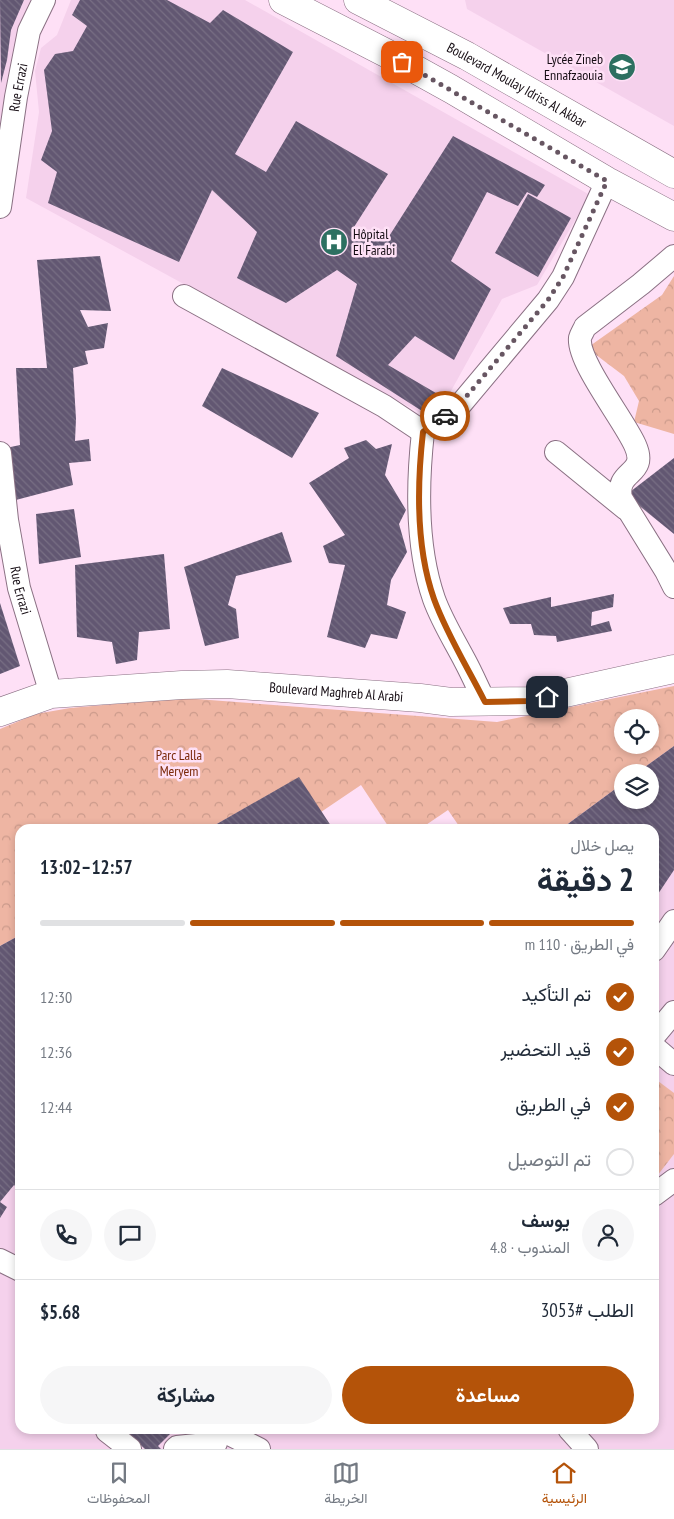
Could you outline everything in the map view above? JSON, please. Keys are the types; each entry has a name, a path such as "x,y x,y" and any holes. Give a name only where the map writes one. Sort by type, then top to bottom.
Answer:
{"main road":[{"path":"283,0 386,53 607,181 671,209"},
{"path":"331,25 344,0"},
{"name":"Boulevard Moulay Idriss Al Akbar","path":"358,0 467,56 674,174"},
{"path":"450,89 467,56"},
{"name":"Boulevard Maghreb Al Arabi","path":"0,712 50,694 227,684 420,698 451,702 528,701 674,669"}],"street":[{"name":"Rue Errazi","path":"0,207 16,97 29,31 44,0"},
{"path":"485,702 448,632 434,599 427,576 422,548 419,474 423,432 460,404 548,300 563,277 607,181"},
{"path":"674,256 642,284 585,327 580,337 581,351 588,367 628,430 639,457 639,464 621,483 619,490 621,498 674,587"},
{"path":"184,296 384,406 423,432"},
{"name":"Rue Errazi","path":"0,452 8,520 20,588 50,694"},
{"path":"556,452 626,509"},
{"path":"659,943 674,921"},
{"path":"659,1030 674,1012"},
{"path":"659,1050 674,1064"},
{"path":"659,1191 674,1180"},
{"path":"0,1260 15,1268"},
{"path":"111,1434 130,1449"},
{"path":"574,1434 588,1449"},
{"path":"175,1449 219,1438 259,1449"}],"shaded area":[{"path":"0,0 35,0 0,144"},
{"name":"Hôpital El Farabi","path":"71,0 245,0 590,195 537,285 502,299 446,400 424,415 26,198 39,112 35,71 41,48 57,35"},
{"name":"Lycée Zineb Ennafzaouia","path":"465,0 674,0 674,126 467,9"},
{"path":"674,746 674,1449 0,1449 0,946 15,938 15,1434 659,1434 659,824 568,824 614,790 614,809 659,809 659,764 649,764"}],"green space":[{"path":"674,276 674,434 634,422 639,401 624,376 587,348 662,295"},
{"name":"Parc Lalla Meryem","path":"674,686 674,746 649,764 614,764 614,790 568,824 458,824 448,810 427,824 387,824 361,785 321,812 299,778 217,824 15,824 15,938 0,946 0,729 36,714 70,708 183,698 497,722"},
{"path":"659,1082 674,1093 674,1154 659,1174"}],"building":[{"path":"0,0 24,0 11,30 7,60 1,83"},
{"name":"Hôpital El Farabi","path":"80,0 167,0 210,23 223,10 293,52 235,154 266,172 296,121 388,174 354,227 386,241 453,136 545,185 537,197 527,192 518,206 487,192 451,261 491,289 454,360 415,336 388,365 441,396 422,411 336,356 357,284 337,270 286,303 237,278 257,232 212,190 179,262 48,203 57,172 41,160 52,131 44,70 55,54 73,51 87,26 72,15"},
{"path":"528,194 571,218 538,277 495,253"},
{"path":"100,256 111,311 80,310 88,327 108,323 104,348 85,351 88,364 73,368 76,419 75,441 89,439 91,461 69,463 73,485 12,501 6,448 20,445 16,368 47,368 37,260"},
{"path":"222,368 319,413 292,458 202,406"},
{"path":"366,440 376,449 392,444 385,475 406,510 399,524 407,552 391,580 387,605 406,612 397,639 371,634 365,648 327,637 345,565 329,563 323,546 345,535 309,483 349,458 344,448"},
{"path":"674,458 674,534 626,495"},
{"path":"74,509 81,557 39,564 36,514"},
{"path":"282,532 292,562 236,576 228,605 236,609 239,638 205,646 184,567"},
{"path":"164,554 170,629 139,632 137,660 116,664 112,642 77,637 75,565"},
{"path":"614,594 613,607 592,612 591,626 609,621 612,631 557,642 556,636 534,635 531,624 510,624 503,608 551,597 551,607"},
{"path":"0,603 20,666 0,674"},
{"path":"674,746 674,870 659,892 659,824 568,824 614,790 614,809 659,809 659,764 649,764"},
{"path":"299,777 330,824 217,824"},
{"path":"15,938 15,1186 0,1202 0,946"},
{"path":"0,1202 7,1207 0,1218"},
{"path":"128,1434 170,1434 158,1446 161,1449 145,1449"}],"way so far":[{"path":"402,62 607,181 563,277 548,300 460,404 445,416"}],"place":[{"name":"Lycée Zineb Ennafzaouia","path":"622,67"},
{"name":"Hôpital El Farabi","path":"334,242"}],"route":[{"path":"445,416 423,432 419,474 422,548 427,576 434,599 448,632 485,702 528,701 547,697"}]}
